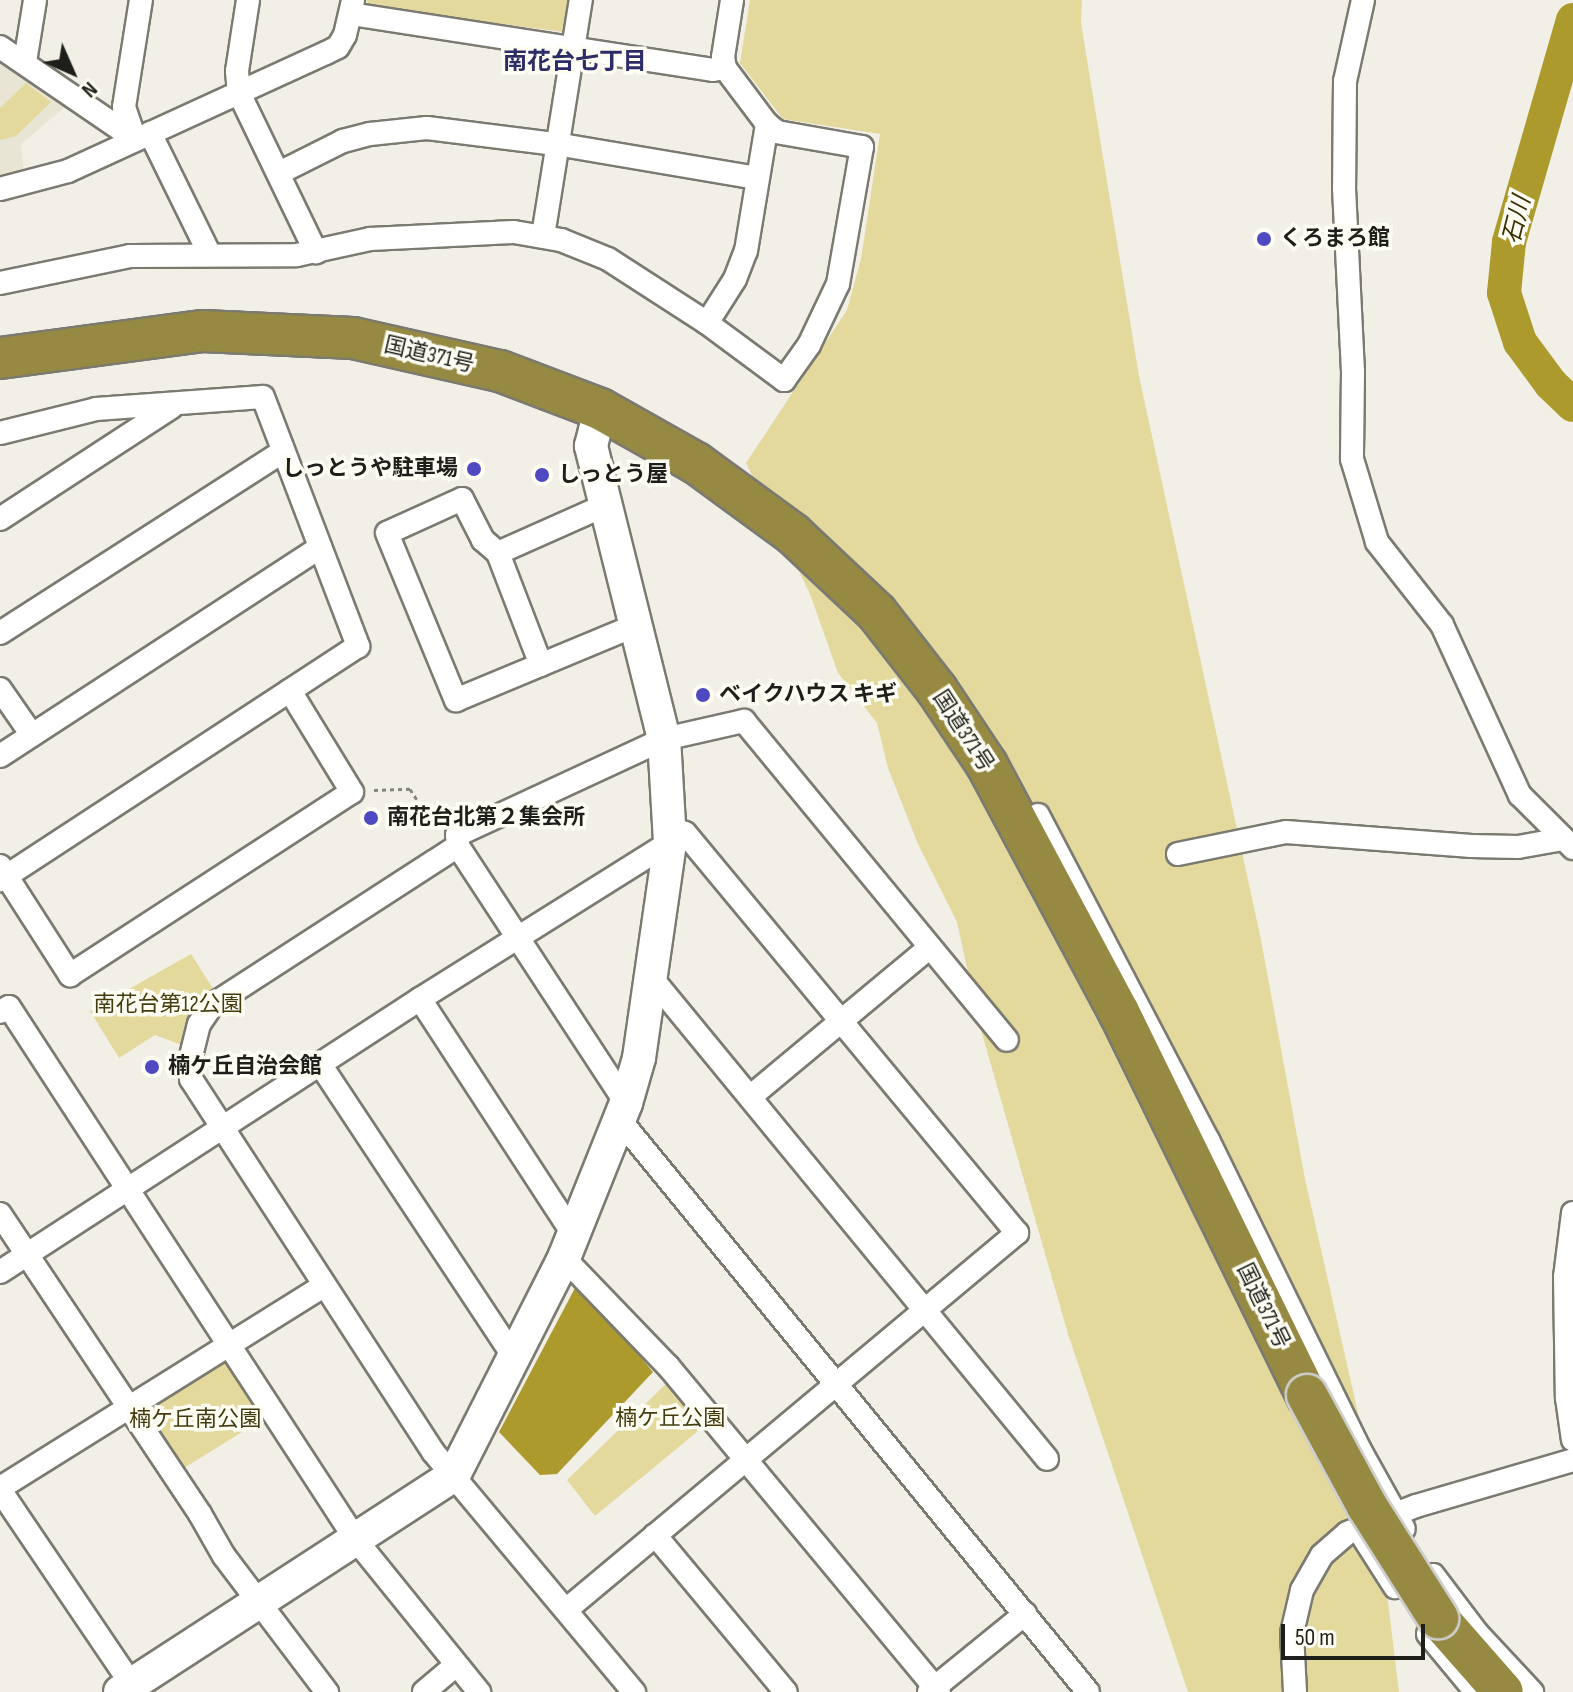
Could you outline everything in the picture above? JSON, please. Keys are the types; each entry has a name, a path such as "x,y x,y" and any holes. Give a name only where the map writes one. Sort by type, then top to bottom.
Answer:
{"highway":[{"path":"0,339 121,327 203,331"},
{"name":"国道371号","path":"0,358 203,331 353,338 500,371 600,409 696,463 793,534 877,613 937,690 987,765 1119,1012 1307,1395 1374,1518 1438,1618 1503,1692"},
{"path":"0,373 82,345"}],"street":[{"path":"25,62 35,0"},
{"path":"141,0 124,107 210,255"},
{"path":"248,0 237,71 239,93 316,252"},
{"path":"543,236 581,0"},
{"path":"0,283 130,256 316,252 370,239 514,232 585,247 608,259 707,323 784,380 809,345 838,284 862,147 777,132 767,124 725,68 723,57 732,0"},
{"path":"1363,0 1345,81 1344,188 1353,372 1352,459 1377,542 1442,625 1520,795 1568,844"},
{"path":"0,189 68,171 338,47 352,7 573,50 713,70 725,68"},
{"path":"0,47 143,136"},
{"path":"707,323 742,265 767,124"},
{"path":"279,173 343,141 370,134 427,128 556,144 756,178"},
{"path":"0,433 96,409 173,406 263,397 358,646 2,874 70,975 352,792 290,691"},
{"path":"0,519 173,406"},
{"path":"323,1286 0,1489 129,1690 454,1475 515,1359 569,1246 622,1111 639,1058 670,835 664,739 608,504 591,446 600,409"},
{"path":"0,633 283,451"},
{"path":"541,665 498,553 483,540 462,499 387,533 456,700 541,665 636,625"},
{"path":"498,553 608,504"},
{"path":"0,756 320,547"},
{"path":"0,689 32,735"},
{"path":"1007,1040 744,721 664,739 457,835 458,846 520,938 622,1111 838,1385 1088,1692"},
{"path":"1038,815 1208,1140 1395,1514 1445,1593 1532,1692"},
{"path":"1178,854 1286,832 1471,846 1568,844"},
{"path":"0,1272 420,999 520,938 670,835 685,833 1017,1233 566,1610"},
{"path":"458,846 212,1005 199,1024 191,1056 191,1079 434,1453 634,1692"},
{"path":"750,1097 929,948"},
{"path":"650,976 1047,1459"},
{"path":"420,999 569,1246 934,1690 1025,1614"},
{"path":"0,1012 9,1007 125,1190 356,1540 479,1692"},
{"path":"320,1064 515,1359"},
{"path":"1573,1213 1565,1277 1567,1398 1573,1440"},
{"path":"0,1214 257,1603 327,1692"},
{"path":"1295,1692 1292,1633 1302,1590 1322,1555 1358,1529 1395,1514 1573,1460"},
{"path":"1358,1529 1408,1607 1476,1692"},
{"path":"655,1535 786,1692"},
{"path":"424,1692 456,1665"}],"path":[{"path":"352,792 410,789 438,832 458,846"}],"shaded area":[{"path":"0,64 65,107 21,144 24,171 0,177"},
{"path":"575,1288 586,1291 653,1372 557,1474 540,1475 499,1432"}],"green space":[{"path":"366,0 570,0 564,32 371,7"},
{"path":"750,0 1082,0 1081,23 1139,376 1261,940 1305,1179 1373,1479 1399,1692 1188,1692 1068,1334 979,1023 957,922 918,844 888,768 877,723 838,673 810,594 746,463 847,310 861,259 880,134 783,119 740,63"},
{"path":"26,83 51,102 16,136 0,140 0,108"},
{"name":"南花台第12公園","path":"191,954 217,995 190,1048 155,1035 119,1058 90,1011"},
{"name":"楠ケ丘南公園","path":"225,1360 262,1419 184,1468 147,1409"},
{"name":"楠ケ丘公園","path":"673,1377 709,1422 595,1516 567,1480"}],"waterway":[{"name":"石川","path":"1573,20 1509,242 1504,293 1520,342 1551,384 1573,405"}],"place":[{"name":"くろまろ館","path":"1264,239"},
{"name":"しっとうや駐車場","path":"474,469"},
{"name":"しっとう屋","path":"542,475"},
{"name":"ベイクハウス キギ","path":"703,695"},
{"name":"南花台北第２集会所","path":"371,818"},
{"name":"楠ケ丘自治会館","path":"152,1067"}],"district":[{"name":"南花台七丁目","path":"575,62"}]}
